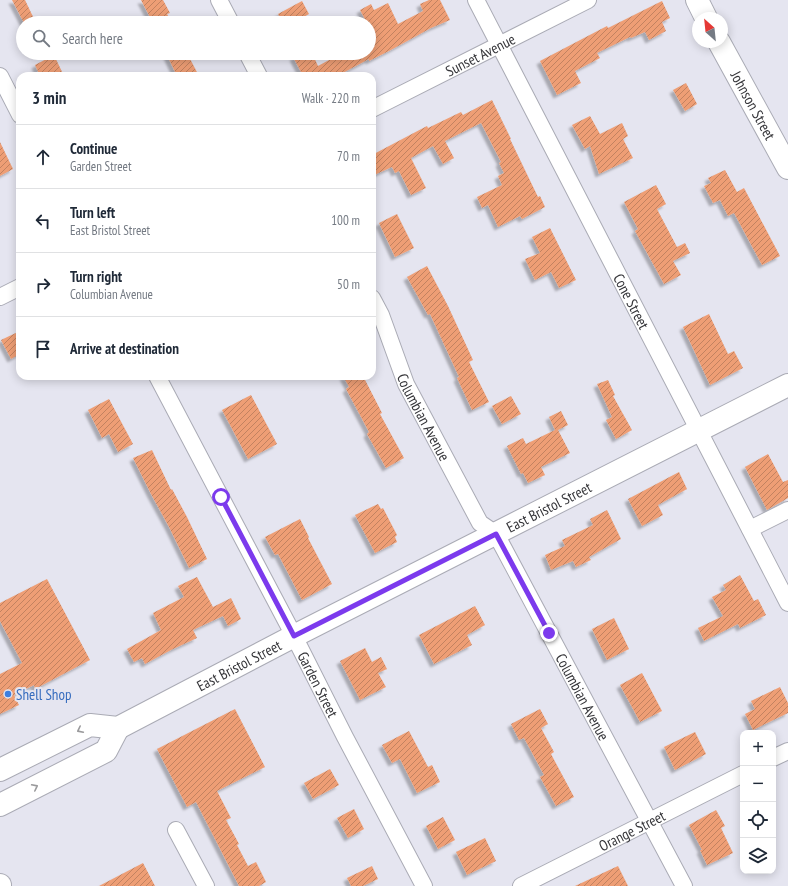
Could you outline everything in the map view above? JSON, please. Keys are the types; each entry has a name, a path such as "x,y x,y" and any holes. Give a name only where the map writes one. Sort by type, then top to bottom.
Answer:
{"main road":[{"path":"697,0 703,12"},
{"name":"Johnson Street","path":"723,48 788,168"},
{"name":"East Bristol Street","path":"118,728 294,636 788,385"},
{"path":"0,770 90,725 118,728 106,752 0,805"}],"street":[{"path":"219,0 227,16"},
{"name":"Cone Street","path":"476,0 788,602"},
{"name":"Sunset Avenue","path":"376,107 588,0"},
{"path":"251,60 257,72"},
{"path":"0,76 16,107"},
{"path":"0,297 16,289"},
{"name":"Columbian Avenue","path":"376,306 381,315 406,384 480,523 496,534 684,886"},
{"name":"Garden Street","path":"159,380 294,636 342,733 424,886"},
{"path":"750,529 788,510"},
{"path":"776,757 788,751"},
{"name":"Orange Street","path":"521,886 740,776"},
{"path":"176,830 206,886"}],"building":[{"path":"12,0 25,0 33,16 20,16"},
{"path":"141,0 163,0 170,13 167,14 168,16 149,16"},
{"path":"429,0 440,0 450,20 431,28 376,58 376,16 363,16 360,10 371,4 374,10 388,3 398,24 423,11 420,4"},
{"path":"302,1 309,14 306,16 279,16 278,14"},
{"path":"662,1 670,18 662,22 666,31 649,40 645,32 631,38 630,37 597,53 600,58 575,71 581,83 557,95 540,61 607,26 608,28"},
{"path":"44,60 56,60 62,72 38,72 35,65"},
{"path":"169,60 191,60 197,72 175,72"},
{"path":"295,60 315,60 318,66 329,60 367,60 345,72 301,72"},
{"path":"686,83 697,104 685,111 673,90"},
{"path":"492,100 538,197 540,196 545,207 522,219 520,216 498,227 488,205 482,208 477,197 502,185 498,176 504,173 499,163 501,162 481,123 445,141 454,158 443,164 433,146 411,158 426,188 411,195 399,171 395,173 392,167 376,174 376,153 427,126 428,128 461,112 463,115"},
{"path":"590,116 600,134 622,123 628,136 623,139 633,158 599,174 590,146 585,149 572,125"},
{"path":"0,142 13,169 0,176"},
{"path":"725,170 737,192 744,188 780,256 762,265 734,213 728,216 720,200 713,203 704,186 711,183 708,178"},
{"path":"656,185 666,204 657,209 677,247 685,243 690,253 673,261 681,275 664,284 635,231 638,229 624,202"},
{"path":"397,214 414,248 395,257 379,223"},
{"path":"550,228 576,280 559,288 551,272 535,280 525,259 540,253 532,237"},
{"path":"427,266 448,306 473,360 469,362 489,402 472,410 457,378 459,377 430,314 428,315 407,277"},
{"path":"709,314 728,354 734,351 743,368 710,385 683,327"},
{"path":"16,333 16,356 11,359 1,340"},
{"path":"345,380 365,380 382,413 380,414 404,458 386,468 367,434 369,432 346,389 349,387"},
{"path":"608,380 615,395 613,396 632,430 616,439 606,420 612,417 597,384"},
{"path":"251,395 277,444 248,459 222,410"},
{"path":"511,396 521,414 502,424 492,406"},
{"path":"109,399 133,444 118,452 109,434 102,438 88,410"},
{"path":"561,411 568,425 558,430 570,453 541,467 545,475 528,483 523,473 521,474 507,446 523,438 526,444 555,430 549,417"},
{"path":"152,450 207,559 189,568 133,458"},
{"path":"768,454 783,482 788,480 788,498 767,510 745,467"},
{"path":"679,472 687,489 658,505 663,515 642,526 628,499"},
{"path":"378,504 381,509 383,508 397,535 395,537 397,542 375,553 355,515"},
{"path":"607,510 621,539 589,557 591,560 576,567 573,561 551,570 545,555 565,546 562,540 593,525 590,519"},
{"path":"300,519 309,537 308,538 332,584 302,600 278,554 275,555 265,537"},
{"path":"740,575 754,601 758,599 766,615 740,628 738,624 704,641 698,628 723,616 712,597 726,590 723,585"},
{"path":"197,577 213,607 231,598 241,619 228,626 223,616 193,630 197,638 145,664 142,658 134,662 127,649 161,630 153,613 184,597 178,586"},
{"path":"47,579 90,660 35,689 34,685 14,695 19,705 0,714 0,674 22,663 0,621 0,603"},
{"path":"475,606 485,625 467,635 472,645 434,664 419,635"},
{"path":"614,618 629,649 607,660 592,629"},
{"path":"365,648 372,662 381,657 387,669 378,673 386,687 360,700 340,661"},
{"path":"642,673 662,711 640,722 620,685"},
{"path":"780,687 788,703 788,713 753,730 745,714 755,709 751,701"},
{"path":"235,709 265,767 217,791 231,818 226,820 239,844 237,845 248,866 256,862 266,882 259,886 239,886 196,802 187,807 157,749"},
{"path":"540,709 548,724 541,728 554,752 551,754 574,797 556,806 540,777 544,775 524,738 519,740 511,724"},
{"path":"409,731 428,767 432,765 440,782 417,793 400,759 392,763 382,745"},
{"path":"695,732 706,754 675,770 664,747"},
{"path":"330,769 339,785 313,799 304,783"},
{"path":"354,809 364,829 348,838 337,818"},
{"path":"716,810 725,826 721,828 733,853 707,865 700,850 702,850 689,825"},
{"path":"443,817 455,840 438,849 426,826"},
{"path":"485,838 496,861 467,875 456,852"},
{"path":"143,863 155,886 99,886"},
{"path":"372,866 378,879 363,886 351,886 347,878"},
{"path":"618,866 628,886 575,886"}],"place":[{"name":"Shell Shop","path":"8,694"}],"route":[{"path":"221,497 294,636 496,534 549,633"}]}
